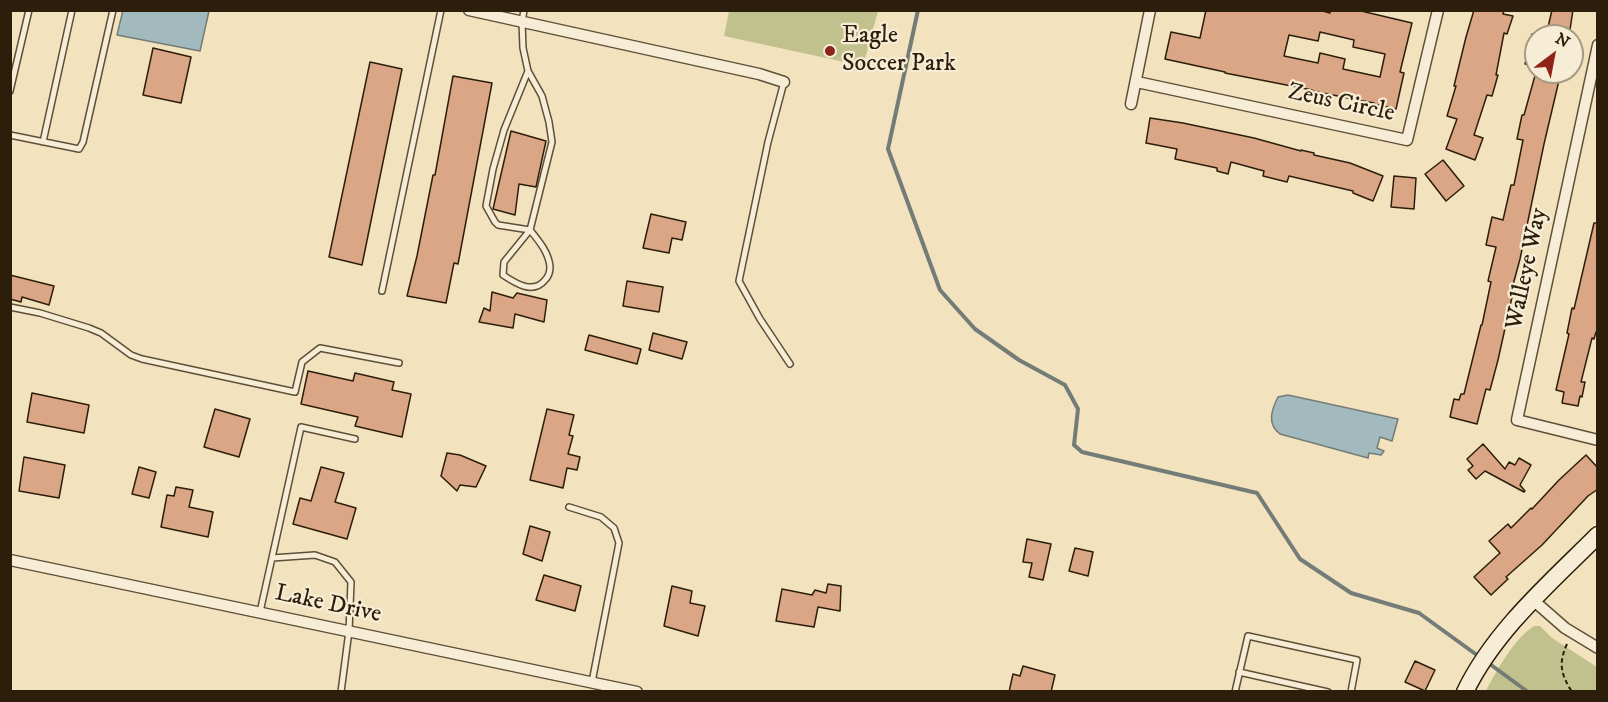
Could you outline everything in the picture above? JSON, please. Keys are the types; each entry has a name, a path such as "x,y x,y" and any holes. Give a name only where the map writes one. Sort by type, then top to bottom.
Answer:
{"street":[{"path":"469,10 523,16 784,82"},
{"path":"1131,104 1150,10"},
{"name":"Zeus Circle","path":"1137,82 1407,140 1438,10"},
{"name":"Walleye Way","path":"1598,45 1517,420 1598,440"},
{"path":"1466,691 1495,643 1533,600 1598,535"},
{"name":"Lake Drive","path":"10,560 637,692"},
{"path":"1533,600 1565,628 1598,648"}],"lane":[{"path":"10,91 30,10"},
{"path":"43,142 72,10"},
{"path":"10,135 79,149 84,142 113,10"},
{"path":"382,291 441,10"},
{"path":"523,16 523,48 528,71 542,96 552,142 530,230 504,262 503,274 516,284 532,288 542,284 548,277 550,267 544,247 530,230 498,225 486,206 504,130 528,71"},
{"path":"784,82 768,142 739,281 760,319 790,364"},
{"path":"10,307 89,328 101,333 124,351 142,359 295,392 302,362 320,348 399,363"},
{"path":"260,612 301,427 355,439"},
{"path":"569,507 601,517 614,528 619,543 592,682"},
{"path":"272,558 315,555 335,562 351,582 349,631 341,692"},
{"path":"1235,692 1248,636 1357,660 1351,692"},
{"path":"1239,672 1328,692"}],"path":[{"path":"1567,644 1562,655 1562,676 1572,692"}],"green space":[{"name":"Eagle Soccer Park","path":"729,10 878,11 863,66 724,36"},
{"path":"1534,626 1540,626 1552,638 1597,667 1597,691 1486,691 1513,647"}],"water":[{"path":"123,10 209,11 200,51 117,35"},
{"path":"1288,395 1398,419 1392,441 1380,437 1377,448 1384,451 1381,455 1369,453 1368,458 1280,434 1273,426 1272,412 1278,397"}],"building":[{"path":"1206,10 1319,10 1330,13 1330,10 1357,10 1412,23 1400,72 1404,73 1396,109 1165,59 1171,32 1200,38","holes":["1320,32 1354,40 1353,47 1385,54 1380,77 1343,69 1345,59 1320,53 1318,63 1284,56 1289,35 1318,41"]},
{"path":"1474,10 1504,10 1503,14 1513,16 1507,34 1504,33 1496,75 1498,75 1492,96 1487,95 1474,135 1483,138 1475,160 1446,149 1457,119 1447,116"},
{"path":"1552,10 1573,10 1571,24 1549,24"},
{"path":"153,48 191,57 181,103 143,95"},
{"path":"370,62 402,69 362,265 329,257"},
{"path":"453,76 492,83 458,264 454,263 446,303 407,296 433,175 435,175"},
{"path":"1533,84 1558,84 1510,296 1512,297 1498,360 1490,390 1486,389 1477,424 1450,417 1454,399 1459,400 1461,394 1464,394 1482,325 1491,282 1488,281 1496,247 1486,245 1492,217 1503,220 1511,185 1514,185 1523,140 1517,139 1522,115 1524,115"},
{"path":"1150,118 1254,138 1350,163 1383,176 1373,201 1353,191 1289,176 1287,182 1263,176 1264,171 1231,162 1228,174 1217,171 1217,168 1175,159 1177,149 1146,143"},
{"path":"511,131 546,141 536,187 519,184 515,215 493,209"},
{"path":"1443,160 1464,186 1446,201 1425,174"},
{"path":"1394,176 1416,178 1414,209 1391,207"},
{"path":"651,214 686,222 682,240 672,238 669,253 643,248"},
{"path":"1594,223 1598,223 1598,332 1594,339 1592,338 1581,382 1585,382 1582,397 1580,396 1578,406 1562,403 1564,392 1556,390 1569,334 1567,333 1572,308 1574,309"},
{"path":"10,275 54,286 49,305 22,297 21,302 10,299"},
{"path":"627,281 663,287 659,312 623,306"},
{"path":"492,292 513,298 517,293 547,300 544,322 515,314 513,328 479,322 484,308 490,311"},
{"path":"653,333 687,342 682,359 649,350"},
{"path":"589,335 641,349 637,364 585,350"},
{"path":"308,371 353,381 355,373 394,382 392,390 411,394 402,437 355,426 358,417 301,404"},
{"path":"32,393 89,405 84,433 27,422"},
{"path":"215,409 250,419 239,457 204,447"},
{"path":"547,409 574,415 569,435 573,436 568,454 580,457 577,470 567,468 563,488 530,480"},
{"path":"1483,444 1505,469 1509,462 1515,465 1519,458 1531,465 1520,485 1524,492 1485,471 1476,479 1468,470 1473,466 1467,459"},
{"path":"447,453 460,455 486,466 476,487 460,485 457,491 441,476"},
{"path":"1586,455 1598,468 1598,489 1588,496 1542,545 1506,577 1508,579 1491,595 1474,577 1500,553 1489,541 1508,524 1511,528"},
{"path":"24,457 65,465 59,498 19,491"},
{"path":"139,467 156,472 149,498 132,494"},
{"path":"321,467 344,473 335,502 356,508 347,539 293,524 300,498 311,501"},
{"path":"176,487 193,490 189,507 213,512 208,537 161,527 167,495 174,496"},
{"path":"530,526 550,532 542,561 523,554"},
{"path":"1027,539 1051,544 1043,580 1029,577 1032,563 1023,562"},
{"path":"1075,548 1093,552 1088,576 1069,571"},
{"path":"544,575 581,586 575,611 536,600"},
{"path":"828,584 841,586 840,611 818,607 814,627 776,621 782,589 812,595 815,590 826,593"},
{"path":"672,586 692,591 690,603 705,606 698,636 664,626"},
{"path":"1415,661 1435,670 1425,691 1405,682"},
{"path":"1023,666 1055,675 1051,692 1009,692 1013,674 1020,676"}],"waterway":[{"path":"918,10 888,149 940,290 975,329 1019,360 1065,385 1078,409 1074,445 1082,452 1257,493 1300,559 1351,593 1419,613 1481,658"},
{"path":"1487,662 1528,692"}],"place":[{"name":"Eagle Soccer Park","path":"830,51"}]}
